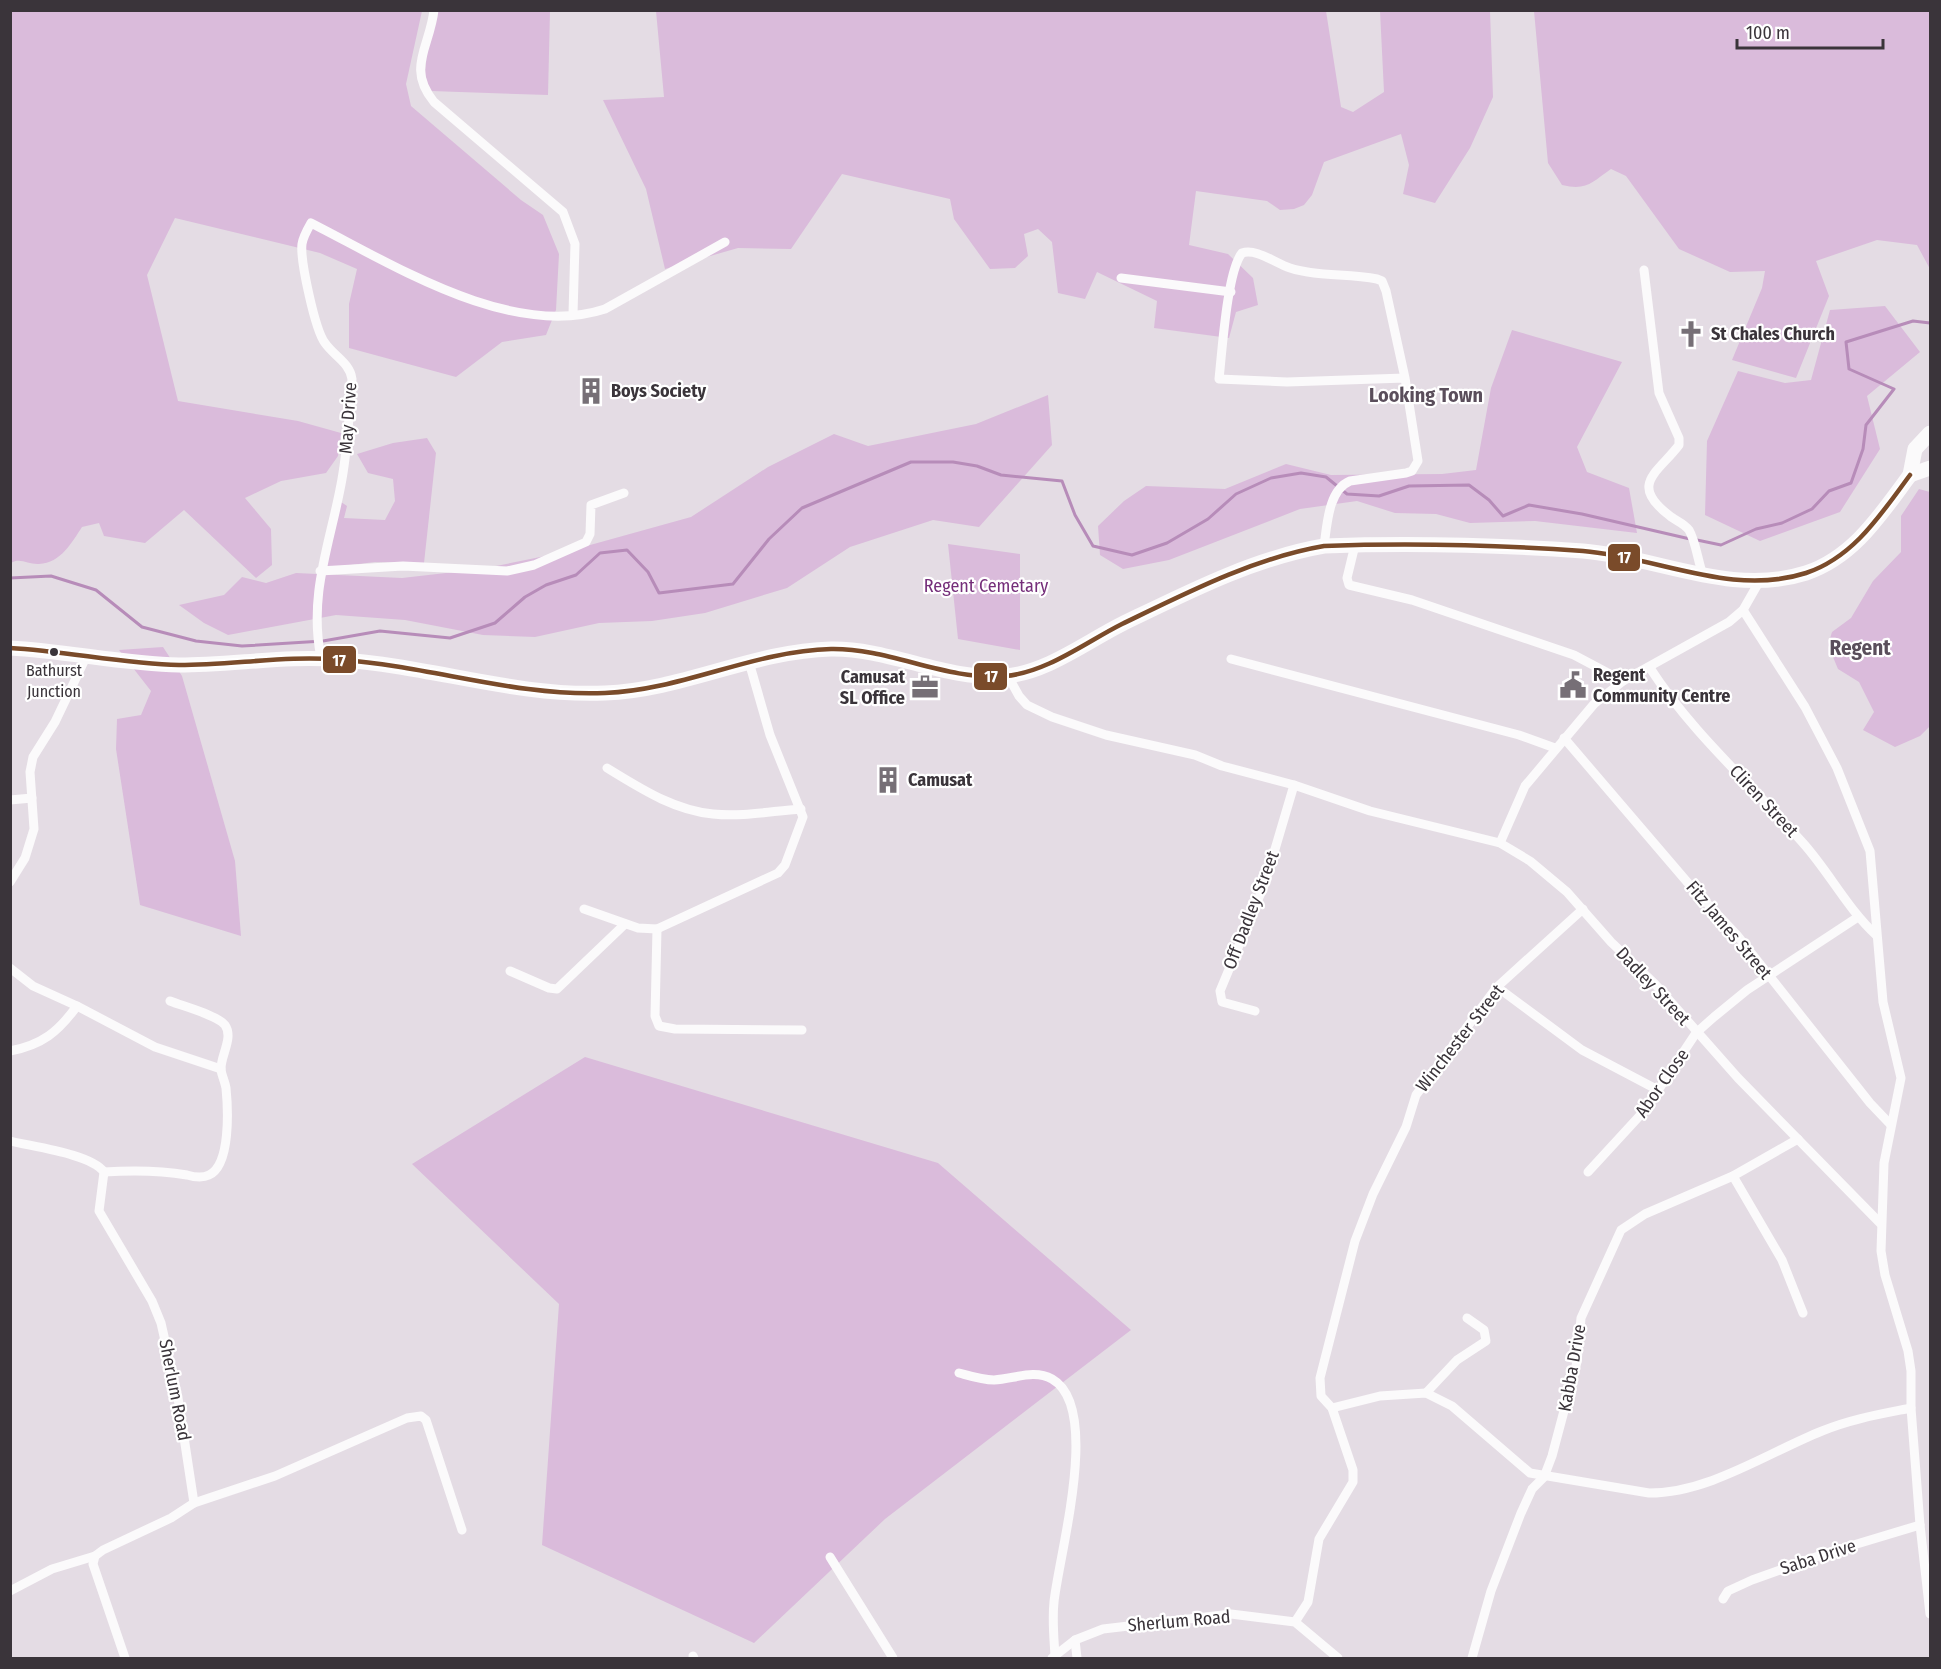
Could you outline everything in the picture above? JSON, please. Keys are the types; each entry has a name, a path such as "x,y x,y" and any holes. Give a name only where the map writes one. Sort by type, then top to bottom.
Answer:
{"main road":[{"path":"12,650 87,655 124,661 177,665 320,652 363,662 533,689 604,693 667,686 780,654 835,649 861,651 979,676 1008,676 1041,666 1122,624 1250,566 1299,550 1324,546 1583,551 1636,559 1703,575 1759,582 1806,573 1844,553 1870,527 1910,475 1911,458 1930,433"},
{"path":"1910,475 1929,470"}],"street":[{"path":"434,10 421,56 420,75 424,90 434,102 563,213 571,228 575,244 573,314 605,309 725,242"},
{"name":"May Drive","path":"320,652 317,625 320,571 343,475 352,379 346,364 323,342 314,314 302,252 304,238 311,223 426,281 481,303 534,315 573,314"},
{"path":"1324,546 1331,508 1342,485 1350,481 1406,473 1416,466 1418,455 1406,378 1386,291 1382,281 1310,273 1247,251 1237,261 1220,379 1287,382 1406,378"},
{"path":"1644,270 1659,393 1679,438 1679,445 1653,472 1649,479 1649,488 1663,510 1688,529 1703,575"},
{"path":"1121,279 1231,292"},
{"path":"1911,458 1929,470"},
{"path":"320,571 403,566 481,571 522,569 586,542 590,534 591,504 624,493"},
{"path":"1355,545 1347,578 1349,585 1412,600 1574,656 1623,681"},
{"path":"1500,843 1525,786 1594,704 1623,681 1729,622 1743,610 1759,582"},
{"path":"1743,610 1805,707 1852,802 1870,851 1883,1002 1901,1078 1890,1124 1880,1223 1885,1275 1908,1351 1913,1391 1911,1408 1920,1526 1930,1614"},
{"path":"10,882 25,858 34,829 30,772 33,757 37,746 55,722 87,655"},
{"path":"1231,659 1519,735 1555,748"},
{"path":"584,909 625,924 657,929 778,873 785,865 802,824 801,809 770,735 749,662"},
{"name":"Cliren Street","path":"1650,668 1694,728 1810,850 1858,917 1876,935"},
{"name":"Dadley Street","path":"1008,676 1019,696 1028,705 1052,717 1106,735 1196,755 1370,811 1500,843 1545,871 1583,909 1611,942 1655,984 1696,1034 1880,1223"},
{"name":"Fitz James Street","path":"1564,738 1688,883 1737,936 1890,1124"},
{"path":"607,768 658,798 693,810 737,814 801,809"},
{"name":"Off Dadley Street","path":"1255,1011 1222,1002 1220,991 1265,882 1294,785"},
{"path":"10,800 32,798"},
{"name":"Winchester Street","path":"1332,1408 1321,1396 1320,1378 1355,1242 1374,1194 1406,1127 1420,1087 1497,987 1583,909"},
{"name":"Abor Close","path":"1588,1172 1629,1129 1696,1034 1731,1001 1858,917"},
{"path":"510,971 549,988 557,989 625,924"},
{"path":"657,929 655,1016 659,1026 675,1029 802,1030"},
{"path":"10,968 33,986 155,1047 221,1069"},
{"path":"1497,987 1582,1050 1658,1090"},
{"path":"10,1141 81,1159 99,1166 104,1172 139,1170 197,1177 208,1176 217,1169 227,1134 225,1086 221,1069 228,1038 226,1027 219,1021 170,1001"},
{"path":"10,1051 38,1044 49,1038 77,1006"},
{"name":"Kabba Drive","path":"1472,1659 1491,1592 1521,1513 1532,1490 1544,1477 1558,1440 1575,1372 1581,1318 1621,1230 1645,1214 1733,1176 1798,1140"},
{"name":"Sherlum Road","path":"104,1172 99,1210 146,1290 161,1323 178,1398 194,1503"},
{"path":"1733,1176 1782,1260 1803,1313"},
{"path":"1426,1393 1457,1360 1486,1341 1484,1330 1467,1318"},
{"path":"959,1373 993,1380 1040,1375 1061,1386 1072,1403 1077,1436 1069,1518 1054,1603 1053,1657"},
{"path":"1338,1659 1295,1622 1308,1602 1316,1547 1353,1482 1353,1470 1332,1408 1380,1396 1426,1393 1452,1406 1524,1470 1544,1477 1649,1493 1678,1491 1841,1424 1911,1408"},
{"path":"10,1591 52,1569 95,1556 194,1503 275,1476 407,1418 421,1416 426,1420 462,1530"},
{"name":"Saba Drive","path":"1723,1599 1735,1587 1752,1580 1827,1553 1920,1526"},
{"path":"95,1556 94,1572 125,1659"},
{"path":"830,1557 893,1659"},
{"name":"Sherlum Road","path":"1053,1657 1075,1640 1103,1629 1231,1614 1295,1622"},
{"path":"1075,1640 1077,1659"}],"green space":[{"path":"11,11 422,11 406,84 411,106 521,200 543,215 559,254 556,310 546,335 502,342 456,377 349,348 349,304 357,269 320,253 175,218 147,275 178,401 298,421 341,433 338,456 326,473 281,481 245,498 271,529 272,565 256,578 184,510 145,543 104,536 99,523 82,527 65,551 54,560 39,564 18,561 11,563"},
{"path":"431,11 550,11 548,95 431,91 424,84"},
{"path":"656,11 1326,11 1341,107 1353,112 1384,92 1380,11 1490,11 1493,97 1470,148 1435,203 1403,194 1409,165 1401,134 1324,162 1312,195 1304,205 1294,209 1280,210 1267,201 1196,191 1189,245 1228,254 1253,278 1258,305 1236,312 1229,338 1154,328 1157,301 1097,272 1085,299 1058,293 1052,242 1038,229 1024,234 1028,256 1015,268 990,269 954,219 950,199 842,174 791,249 738,248 665,269 646,189 603,100 664,97"},
{"path":"1534,11 1930,11 1930,269 1917,245 1877,240 1816,261 1829,296 1796,378 1732,360 1762,288 1765,271 1730,272 1679,249 1626,176 1611,169 1583,186 1562,185 1548,163"},
{"path":"1885,306 1920,352 1867,396 1880,449 1840,512 1760,541 1705,515 1707,441 1738,371 1785,383 1811,380 1830,310"},
{"path":"1512,330 1622,362 1577,447 1587,472 1629,488 1637,533 1535,521 1470,523 1436,514 1395,513 1357,501 1300,509 1169,560 1123,569 1100,555 1098,526 1124,501 1146,486 1225,489 1286,464 1331,475 1442,474 1476,470 1491,388"},
{"path":"1048,395 1052,445 979,527 933,520 850,547 787,588 705,613 652,621 599,623 535,637 483,635 405,620 336,615 228,635 204,623 179,605 224,595 242,577 266,583 296,573 402,578 481,569 565,552 691,517 768,467 834,434 868,446 976,424"},
{"path":"427,438 436,453 424,563 375,562 326,568 341,502 347,506 344,518 385,520 395,501 393,479 368,473 357,454 393,443"},
{"path":"1919,489 1930,492 1930,726 1920,736 1895,747 1863,730 1874,712 1859,682 1838,669 1828,645 1832,632 1851,618 1873,581 1901,552 1901,516"},
{"name":"Regent Cemetary","path":"948,544 1020,554 1020,650 958,639"},
{"path":"163,647 182,676 235,861 241,936 140,905 116,749 117,719 141,715 151,691 119,650"},
{"path":"585,1057 938,1163 1131,1330 885,1519 754,1643 542,1545 559,1304 412,1164"}],"waterway":[{"path":"1697,540 1721,545 1756,529 1782,523 1812,509 1829,491 1851,483 1863,449 1866,425 1894,389 1849,369 1846,342 1913,321 1930,323"},
{"path":"10,578 51,576 96,590 142,627 196,641 242,646 323,641 380,631 450,638 495,623 525,597 546,585 576,575 600,553 627,550 648,572 659,593 733,584 769,539 802,508 911,462 953,462 977,466 1001,475 1062,481 1075,515 1093,546 1132,555 1167,543 1208,519 1236,494 1271,478 1301,473 1326,477 1347,494 1379,496 1409,486 1469,485 1489,500 1503,516 1529,505 1582,514 1690,539"}],"transit line":[{"name":"17","path":"10,648 179,665 281,659 342,660 408,668 506,686 572,693 634,690 774,656 831,649 875,654 961,674 1005,676 1020,674 1051,663 1122,624 1221,578 1272,559 1324,546 1454,545 1583,551 1639,560 1694,573 1750,581 1778,579 1806,573 1838,556 1865,533 1910,475"}],"place":[{"name":"St Chales Church","path":"1691,334"},
{"name":"Boys Society","path":"591,391"},
{"name":"Bathurst Junction","path":"54,652"},
{"name":"Regent Community Centre","path":"1573,685"},
{"name":"Camusat SL Office","path":"925,687"},
{"name":"Camusat","path":"888,780"}],"district":[{"name":"Looking Town","path":"1426,395"},
{"name":"Regent","path":"1860,648"}]}
